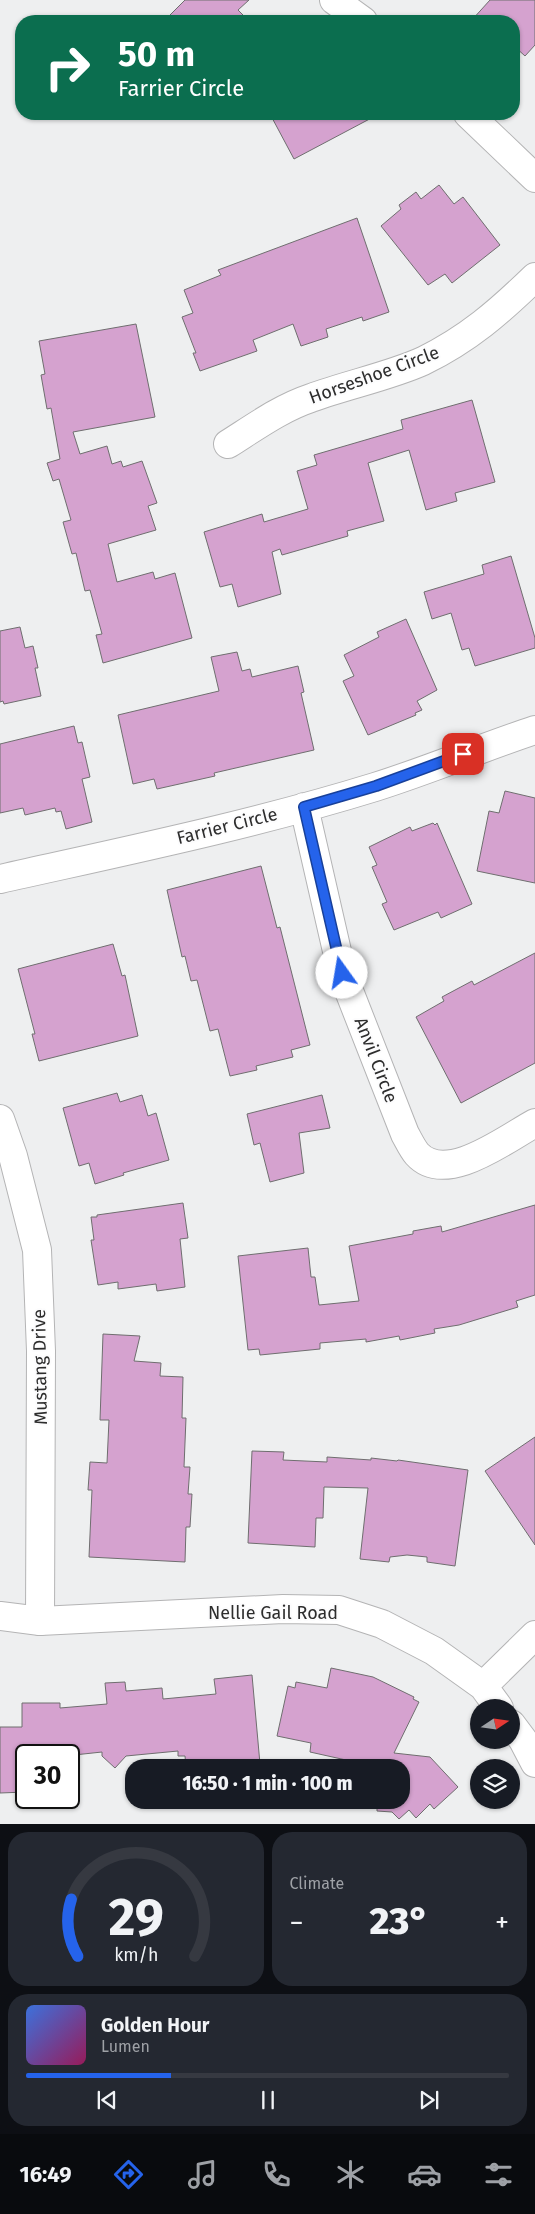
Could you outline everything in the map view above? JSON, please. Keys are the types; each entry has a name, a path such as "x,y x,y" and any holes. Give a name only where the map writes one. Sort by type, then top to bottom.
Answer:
{"street":[{"path":"334,0 355,15"},
{"path":"474,120 535,178"},
{"name":"Horseshoe Circle","path":"228,444 280,412 310,398 421,362 460,341 499,313 535,277"},
{"name":"Farrier Circle","path":"0,879 304,807 376,786 535,730"},
{"name":"Anvil Circle","path":"304,807 342,973 405,1134 418,1155 433,1164 450,1165 469,1160 535,1123"},
{"name":"Mustang Drive","path":"0,1119 13,1156 37,1250 41,1351 40,1621"},
{"name":"Nellie Gail Road","path":"0,1616 40,1621 283,1609 338,1610 382,1624 434,1651 491,1697 535,1635"},
{"path":"520,1736 535,1763"}],"building":[{"path":"185,0 249,0 238,10 243,15 170,15"},
{"path":"490,0 535,0 535,45 525,56 520,51 520,15 476,15"},
{"path":"273,120 368,120 294,159"},
{"path":"439,185 454,204 463,197 500,245 452,283 445,274 428,285 381,226 401,209 399,205 416,192 421,199"},
{"path":"357,218 389,312 363,321 362,317 326,329 328,337 301,346 293,324 253,340 257,351 200,371 193,353 196,353 182,317 193,313 184,290 221,275 218,270"},
{"path":"136,324 155,417 73,432 80,454 107,446 112,464 121,461 123,467 142,461 157,503 148,506 156,530 108,544 117,582 153,572 155,579 175,573 192,638 103,663 96,635 102,634 90,590 85,591 76,553 72,554 63,522 71,520 59,479 53,481 47,463 60,459 51,408 47,409 41,375 45,374 39,341"},
{"path":"472,400 495,482 455,493 457,501 426,510 409,450 368,463 384,521 347,531 348,536 282,555 280,549 272,552 281,594 238,607 232,584 220,587 204,532 262,514 264,522 308,509 297,471 317,465 314,455 403,429 401,420"},
{"path":"511,556 535,638 535,648 475,666 469,648 462,650 451,613 432,619 424,592 484,574 482,565"},
{"path":"406,619 437,690 417,701 422,710 415,713 416,715 368,735 343,681 354,676 344,655 379,637 377,632"},
{"path":"20,627 25,648 33,646 38,668 35,668 41,696 4,704 3,701 0,702 0,631"},
{"path":"237,652 242,671 250,669 252,677 298,666 304,692 301,693 314,750 214,773 215,776 157,789 154,779 133,784 118,715 219,691 211,657"},
{"path":"74,726 78,743 82,742 90,777 82,779 92,822 66,829 61,811 56,812 55,808 25,815 23,808 0,813 0,744"},
{"path":"505,791 535,798 535,883 477,871 489,811 499,813"},
{"path":"433,823 435,825 437,823 472,904 441,918 438,912 394,930 382,904 387,902 372,867 377,865 369,847 410,827 412,831"},
{"path":"261,866 277,928 280,927 310,1045 291,1050 293,1057 256,1066 257,1070 230,1076 218,1029 210,1031 197,980 191,981 185,956 182,957 167,890"},
{"path":"113,944 122,976 125,975 138,1036 39,1061 32,1034 35,1034 18,969"},
{"path":"535,953 535,1063 461,1103 416,1017 444,1001 442,997 472,981 474,985"},
{"path":"117,1093 120,1102 142,1095 148,1116 156,1113 169,1160 123,1173 124,1175 95,1184 89,1163 79,1166 63,1108"},
{"path":"322,1095 330,1128 299,1133 304,1173 270,1182 260,1143 254,1145 247,1114"},
{"path":"183,1203 188,1238 180,1239 185,1287 157,1291 156,1284 118,1289 118,1282 98,1285 91,1240 94,1240 91,1217"},
{"path":"535,1205 535,1295 516,1301 518,1307 459,1325 434,1329 435,1333 400,1340 399,1336 366,1342 366,1339 320,1343 320,1349 260,1355 259,1349 248,1350 238,1256 308,1248 311,1277 315,1277 319,1305 359,1301 349,1246 413,1234 413,1231 441,1226 442,1232"},
{"path":"103,1334 140,1336 134,1361 161,1363 160,1376 183,1377 182,1418 186,1418 184,1467 190,1467 188,1494 192,1494 190,1527 186,1527 185,1562 89,1557 92,1490 88,1490 90,1462 107,1463 109,1420 100,1420"},
{"path":"535,1437 535,1545 485,1471"},
{"path":"252,1451 284,1452 283,1460 327,1462 327,1457 371,1460 371,1458 468,1470 455,1566 427,1562 427,1557 407,1555 390,1557 389,1562 360,1559 368,1488 324,1487 323,1518 316,1518 315,1547 248,1543"},
{"path":"331,1668 373,1677 414,1697 413,1699 419,1702 394,1753 430,1757 458,1787 434,1809 430,1804 416,1818 409,1810 399,1819 392,1812 377,1811 377,1809 410,1809 410,1759 342,1759 310,1752 311,1743 277,1736 288,1686 295,1688 296,1682 327,1688"},
{"path":"252,1675 260,1759 185,1759 185,1756 178,1756 178,1751 126,1756 115,1768 102,1756 102,1752 80,1754 80,1744 15,1744 15,1792 0,1793 0,1727 22,1727 22,1703 60,1703 60,1708 107,1704 105,1683 125,1682 126,1691 162,1688 163,1699 216,1694 214,1679"}],"route":[{"path":"342,973 304,807 376,786 463,754"}]}
